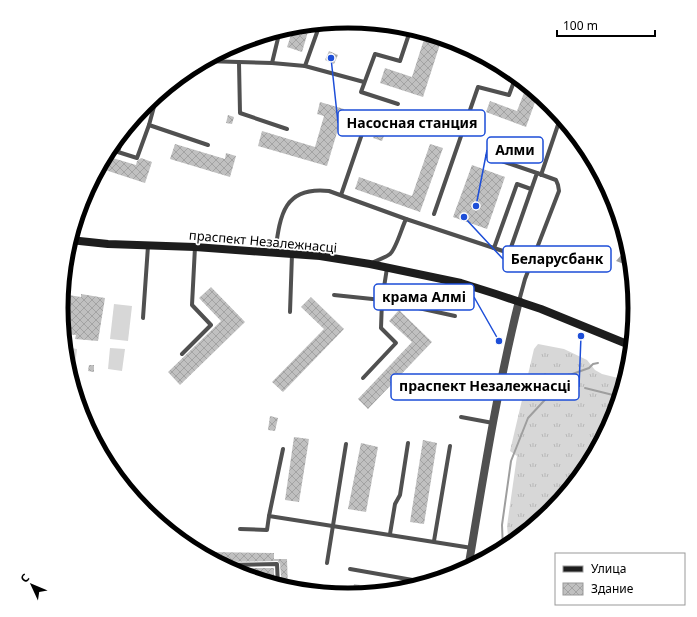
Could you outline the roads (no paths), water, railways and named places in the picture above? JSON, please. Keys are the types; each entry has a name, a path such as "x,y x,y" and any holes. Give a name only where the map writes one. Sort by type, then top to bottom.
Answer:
{"main road":[{"name":"праспект Незалежнасці","path":"77,241 108,244 275,252 320,256 370,264 461,283 519,301 627,344"}],"street":[{"path":"469,562 508,344 519,301"}],"lane":[{"path":"305,66 318,30"},
{"path":"398,104 361,92 375,54 400,61 409,35"},
{"path":"272,63 278,37"},
{"path":"216,62 272,63 305,66 364,82"},
{"path":"239,63 240,113 287,129"},
{"path":"434,214 478,86 509,95 514,82"},
{"path":"120,147 118,152 137,158 154,107"},
{"path":"275,252 280,222 284,210 292,200 302,193 315,190 329,191 406,219 509,253 531,189 539,174 558,123"},
{"path":"149,125 208,145"},
{"path":"341,195 364,125"},
{"path":"487,156 556,180 558,185 559,191 525,279 519,301"},
{"path":"494,248 517,184 531,189"},
{"path":"370,264 390,254 396,246 401,229 406,219"},
{"path":"143,318 148,245"},
{"path":"182,354 211,325 192,305 195,247"},
{"path":"290,312 292,254"},
{"path":"363,378 396,343 381,328 382,300 387,268"},
{"path":"334,295 382,300 455,316"},
{"path":"461,417 493,423"},
{"path":"390,534 395,504 400,495 408,443"},
{"path":"327,563 346,444"},
{"path":"434,541 450,446"},
{"path":"240,530 267,530 283,449"},
{"path":"269,516 472,548"},
{"path":"234,565 277,564 278,579"},
{"path":"350,570 415,581"}],"water":[{"path":"623,253 624,253 626,265 616,261"}],"waterway":[{"path":"503,543 502,525 511,461 528,418 567,376 598,363"},
{"path":"585,388 615,395"}],"place":[{"name":"Насосная станция","path":"331,58"},
{"name":"Алми","path":"476,206"},
{"name":"Беларусбанк","path":"464,217"},
{"name":"праспект Незалежнасці","path":"581,336"},
{"name":"крама Алмі","path":"499,341"}]}
